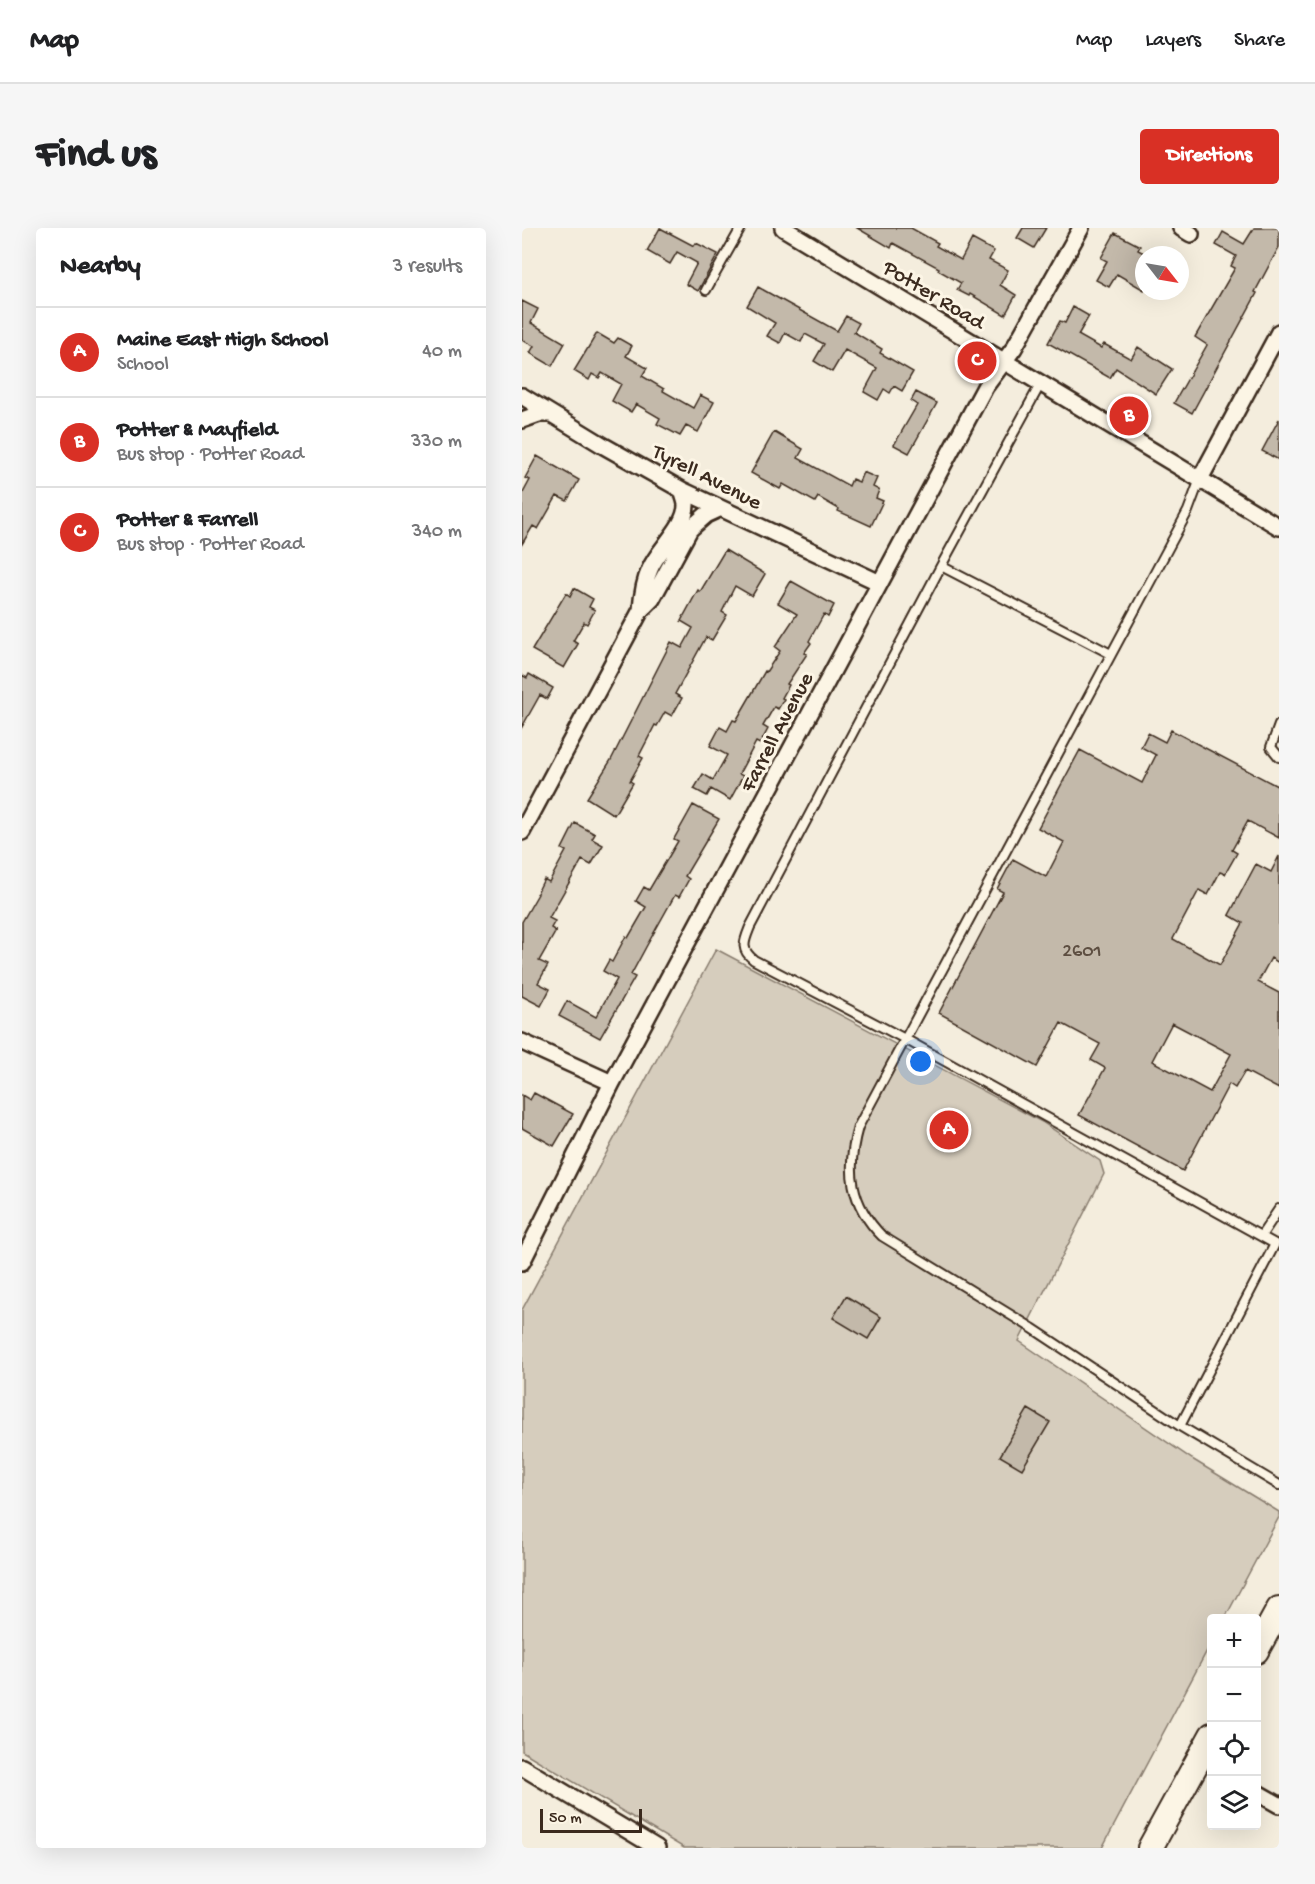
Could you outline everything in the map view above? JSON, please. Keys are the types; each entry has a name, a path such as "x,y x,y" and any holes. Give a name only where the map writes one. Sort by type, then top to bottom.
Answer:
{"main road":[{"path":"1261,1643 1279,1609"},
{"path":"1150,1848 1206,1761"}],"street":[{"name":"Potter Road","path":"783,228 1279,526"},
{"name":"Farrell Avenue","path":"522,1262 612,1083 985,387 1014,348 1081,228"},
{"path":"1200,479 1279,332"},
{"name":"Tyrell Avenue","path":"522,396 682,490 880,583"},
{"path":"522,420 539,414 552,414"},
{"path":"640,610 650,569 679,525 685,511 686,503 682,490"},
{"path":"522,832 640,610 651,599 690,529 706,514 719,509"},
{"path":"522,1042 612,1083"},
{"path":"522,1767 657,1848"},
{"path":"1261,1795 1279,1806"}],"lane":[{"path":"706,290 741,228"},
{"path":"1041,383 941,566 750,927 744,948 747,955 754,960 905,1039 1275,1244 1180,1426"},
{"path":"1200,479 1188,511 858,1127 853,1143 852,1182 863,1213 871,1226 882,1236 1032,1328 1180,1426 1279,1485"},
{"path":"941,566 1111,654"},
{"path":"1279,725 1271,747 1279,757"},
{"path":"1261,1236 1279,1209"}],"shaded area":[{"path":"716,949 1042,1122 1100,1161 1104,1174 1019,1341 1192,1459 1279,1512 1279,1517 1227,1614 1207,1614 1207,1651 1102,1848 684,1848 522,1751 522,1310"}],"building":[{"path":"660,228 694,246 696,243 718,254 698,291 686,284 697,263 677,252 670,264 647,251"},
{"path":"857,228 911,228 938,243 936,246 961,260 972,239 994,251 989,260 1008,270 1000,285 1016,295 1005,315 970,294 969,296 957,290 961,283 938,270 939,268 893,243 891,248"},
{"path":"1023,228 1046,228 1034,248 1017,238"},
{"path":"1254,228 1279,228 1279,247 1255,292 1257,293 1192,413 1174,403 1207,345 1195,337 1235,268 1231,266 1236,256 1216,245 1223,232 1244,244"},
{"path":"1115,233 1140,246 1135,246 1135,285 1117,274 1109,287 1096,280 1107,261 1101,258"},
{"path":"758,287 837,331 846,316 859,323 854,332 882,349 880,353 913,372 902,391 894,386 890,393 884,389 878,400 864,392 877,368 845,350 832,372 814,361 824,344 805,334 801,342 785,333 780,343 767,336 775,323 747,306"},
{"path":"522,301 538,309 531,323 565,343 552,366 530,353 534,346 522,340"},
{"path":"1073,307 1089,316 1078,335 1101,348 1104,344 1131,359 1138,347 1172,369 1156,394 1116,368 1110,378 1048,343 1060,321 1065,323"},
{"path":"597,333 614,343 618,338 632,346 626,356 647,368 642,376 664,389 663,391 693,408 700,395 714,402 698,432 686,426 680,436 657,424 660,418 636,404 631,412 612,401 621,384 602,373 599,378 592,374 589,380 574,371"},
{"path":"916,392 937,403 909,453 894,445 917,405 911,401"},
{"path":"1279,419 1279,460 1262,451"},
{"path":"774,432 803,449 798,458 849,486 852,479 859,482 863,472 877,478 873,487 879,490 876,498 883,501 871,526 838,511 839,509 818,497 815,502 783,484 780,489 751,473"},
{"path":"537,456 579,480 567,501 557,496 538,529 533,526 522,544 522,495 530,480 525,478"},
{"path":"725,550 765,574 752,596 735,586 722,612 727,615 712,640 706,637 675,694 682,698 672,716 665,712 657,726 655,725 639,756 643,758 630,781 633,783 614,815 587,798 611,760 671,642 682,648 693,628 681,621 698,590 700,592"},
{"path":"791,581 834,605 828,617 824,614 809,641 811,643 804,653 807,654 787,684 789,685 782,698 784,699 778,709 774,707 763,726 768,729 760,744 756,742 739,774 743,776 730,800 711,789 707,796 694,789 703,774 713,780 727,755 710,746 720,727 727,731 733,720 736,721 765,671 780,651 775,647 797,614 778,603"},
{"path":"574,588 593,599 589,607 595,610 587,624 584,622 573,641 578,644 564,668 532,650 566,593 570,596"},
{"path":"529,674 553,688 547,699 540,695 522,727 522,675 527,678"},
{"path":"1171,730 1279,787 1279,838 1248,821 1232,850 1237,853 1225,874 1220,872 1208,895 1199,890 1173,939 1220,965 1243,923 1229,915 1256,864 1271,872 1279,856 1279,963 1271,958 1258,982 1279,993 1279,1089 1245,1071 1235,1088 1229,1084 1183,1171 1079,1115 1105,1068 1091,1060 1100,1044 1061,1023 1037,1067 939,1013 1003,892 997,889 1013,859 1046,877 1064,842 1038,828 1080,750 1142,783 1156,755 1141,747 1148,733 1165,742","holes":["1172,1023 1231,1054 1210,1092 1152,1061"]},
{"path":"693,805 719,819 685,876 689,879 679,897 675,895 646,947 631,975 635,977 600,1038 559,1016 567,1001 596,1017 617,979 603,971 609,960 612,962 646,907 636,901 644,887 649,890 678,841 674,839"},
{"path":"575,823 595,834 592,839 603,845 591,865 582,860 549,918 555,921 551,928 556,931 539,961 548,965 538,983 550,989 541,1006 522,996 522,922 544,879 549,882 566,851 562,849"},
{"path":"534,1093 573,1114 554,1146 522,1128 522,1095 530,1100"},
{"path":"846,1296 881,1317 868,1339 833,1318"},
{"path":"1028,1409 1050,1422 1022,1469 1000,1456"}],"place":[{"name":"Potter & Farrell","path":"977,361"},
{"name":"Potter & Mayfield","path":"1129,416"},
{"name":"Maine East High School","path":"949,1130"}]}
